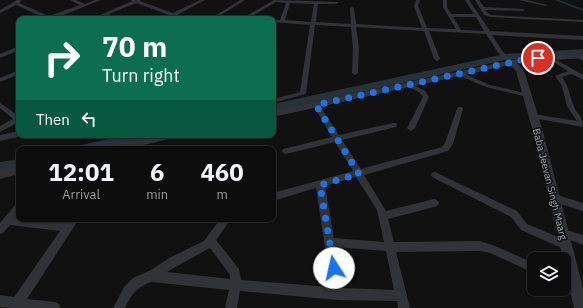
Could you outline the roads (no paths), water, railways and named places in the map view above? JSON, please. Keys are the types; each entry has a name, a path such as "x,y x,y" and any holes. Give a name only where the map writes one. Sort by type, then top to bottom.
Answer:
{"street":[{"path":"0,12 21,0"},
{"path":"72,0 84,5"},
{"path":"57,16 99,0"},
{"path":"100,16 136,0 173,16 200,0"},
{"path":"217,16 243,0"},
{"path":"418,0 416,6 437,59"},
{"path":"445,0 444,4 460,31"},
{"path":"467,0 508,60"},
{"path":"477,0 487,15 492,17 583,21"},
{"path":"521,0 545,5"},
{"path":"248,16 276,1 336,4"},
{"path":"282,22 288,2"},
{"path":"16,3 44,16"},
{"path":"276,101 303,93 316,3"},
{"path":"471,6 523,10"},
{"path":"352,8 356,57 355,73"},
{"path":"105,14 109,16"},
{"path":"450,15 477,16"},
{"path":"276,21 583,38"},
{"path":"0,56 16,49"},
{"path":"276,113 410,86 460,74 508,60 581,57"},
{"path":"550,58 583,78"},
{"name":"Baba Jeevan Singh Maarg","path":"508,60 519,69 527,95 567,252"},
{"path":"572,72 558,76 565,86 570,106 583,125"},
{"path":"0,80 16,73"},
{"path":"460,74 488,86 527,95"},
{"path":"410,86 423,92 426,97 411,128"},
{"path":"0,105 16,117"},
{"path":"316,105 378,203 383,216 404,308"},
{"path":"276,196 445,149 449,144 460,109"},
{"path":"533,116 583,125"},
{"path":"0,130 16,121"},
{"path":"286,151 394,125"},
{"path":"0,138 16,135"},
{"path":"131,146 161,138"},
{"path":"0,175 16,171"},
{"path":"435,175 514,214 519,223 524,227 566,245"},
{"path":"320,185 338,294"},
{"path":"554,198 583,207"},
{"path":"383,216 434,203"},
{"path":"0,230 16,211"},
{"path":"7,221 68,228"},
{"path":"17,303 72,222"},
{"path":"120,308 132,286 142,278 159,272 175,261 204,247 211,241 224,222"},
{"path":"563,233 583,240"},
{"path":"211,241 235,272 236,285 231,308"},
{"path":"330,242 390,247 480,246 491,249 527,265"},
{"path":"149,276 338,294 402,296"},
{"name":"Baba Jeevan Singh Maarg","path":"571,282 581,308"},
{"path":"0,301 55,308"}],"waterway":[{"path":"557,0 583,10"},
{"path":"276,107 505,57 583,52"},
{"path":"100,146 136,138"},
{"path":"0,168 16,165"}]}
